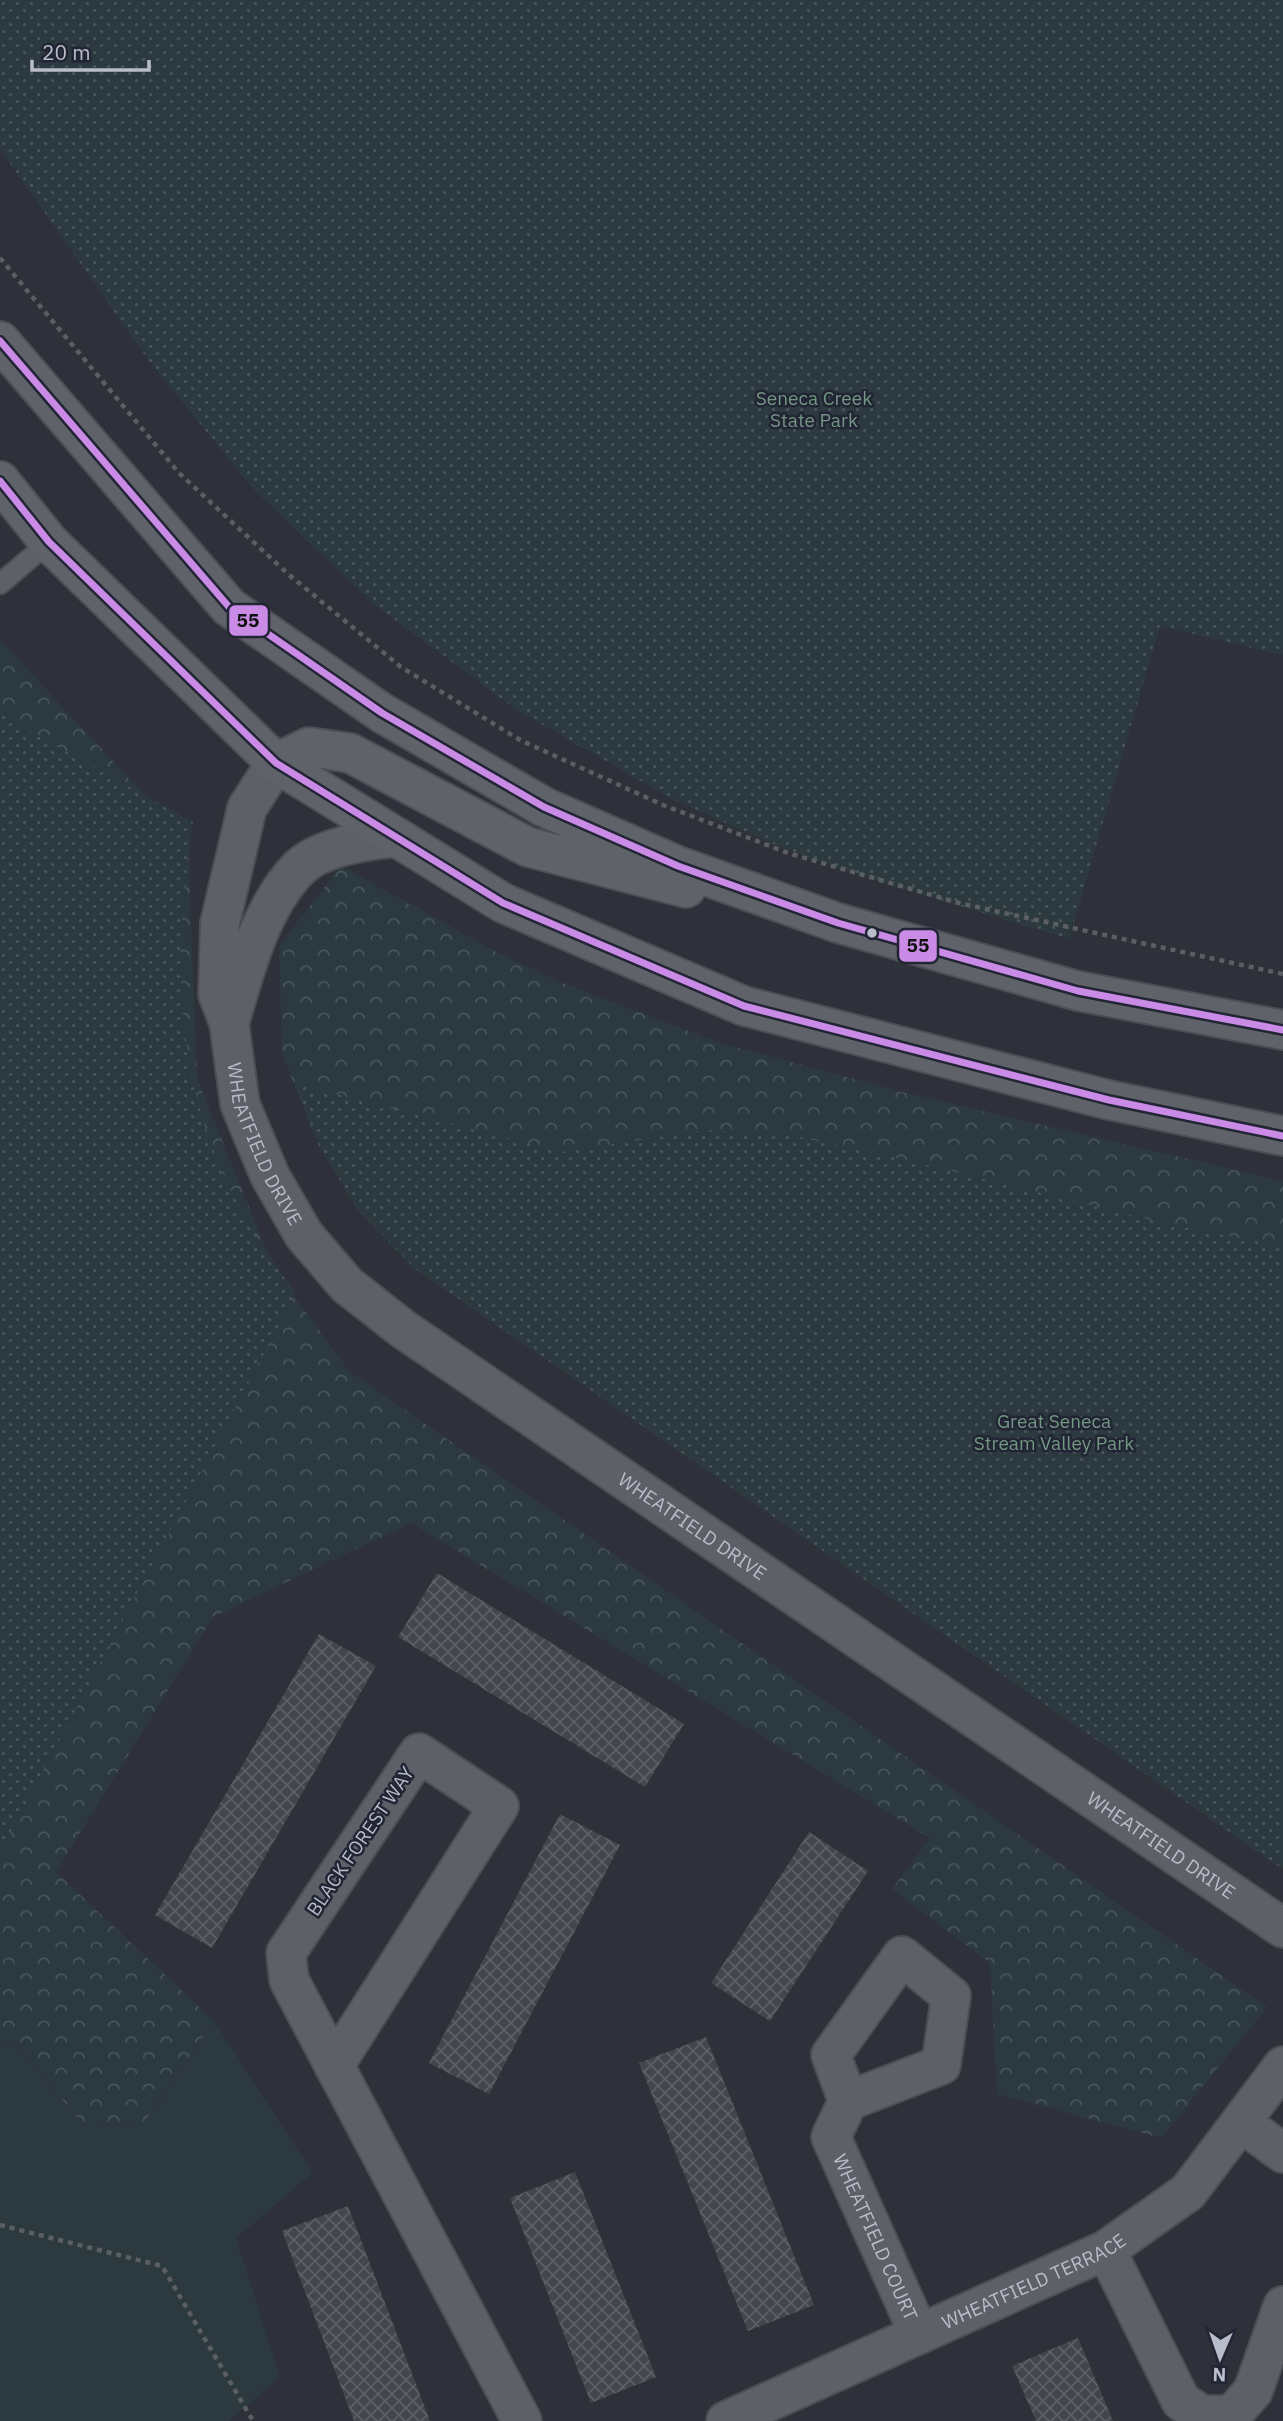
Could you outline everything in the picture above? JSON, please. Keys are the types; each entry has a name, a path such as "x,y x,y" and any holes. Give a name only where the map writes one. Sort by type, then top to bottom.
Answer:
{"main road":[{"path":"0,341 229,607 382,713 544,807 678,866 838,923"},
{"path":"0,481 49,542 276,763 503,903 744,1006 1109,1100 1283,1136"},
{"path":"276,763 309,747 350,753 528,847 625,874 838,923 1078,991 1283,1030"}],"street":[{"name":"WHEATFIELD DRIVE","path":"276,763 247,808 220,923 218,994 229,1023 240,1104 270,1176 303,1235 347,1285 403,1329 1283,1928"},
{"name":"WHEATFIELD DRIVE","path":"229,1023 261,929 276,900 300,867 358,841 396,837"},
{"name":"BLACK FOREST WAY","path":"334,2066 499,1806 419,1753 286,1953 289,1980 334,2066 522,2421"},
{"name":"WHEATFIELD TERRACE","path":"726,2421 1106,2250 1188,2192 1283,2066"},
{"name":"WHEATFIELD COURT","path":"848,2101 831,2137 919,2334"},
{"path":"1242,2123 1283,2153"},
{"path":"1106,2250 1181,2401 1202,2415 1231,2415 1253,2391 1283,2306"}],"lane":[{"path":"0,584 49,542"}],"path":[{"path":"0,258 179,473 288,574 401,667 520,740 663,805 788,853 959,903 1283,974"},
{"path":"0,2224 162,2266 253,2421"}],"green space":[{"name":"Seneca Creek State Park","path":"0,0 1283,0 1283,655 1160,626 1069,939 851,873 766,841 672,799 517,710 375,605 254,490 149,361 0,149"},
{"path":"0,640 188,842 197,1078 273,1267 349,1371 1267,2007 1161,2138 997,2094 990,1963 892,1889 930,1838 411,1523 213,1617 56,1872 214,2021 144,2123 83,2124 13,2042 0,2049"},
{"path":"0,709 7,719 193,822 181,952 183,1012 190,1070 205,1126 227,1182 257,1237 296,1293 0,1852"},
{"name":"Great Seneca Stream Valley Park","path":"341,866 500,954 568,985 720,1043 902,1092 1283,1181 1283,1869 414,1268 358,1210 319,1146 282,1054 279,946"},
{"name":"Great Seneca Stream Valley Park","path":"296,1084 562,1152 704,1130 799,1137 910,1161 1171,1225 1283,1246 1283,1869 414,1268 358,1210 319,1146"},
{"path":"214,2021 313,2173 236,2238 280,2377 229,2421 0,2421 0,2049 13,2042 83,2124 144,2123"}],"building":[{"path":"437,1573 684,1724 645,1787 398,1637"},
{"path":"319,1634 376,1666 212,1948 155,1915"},
{"path":"560,1814 620,1845 489,2094 429,2063"},
{"path":"809,1832 868,1871 770,2021 711,1983"},
{"path":"706,2037 814,2305 748,2331 639,2063"},
{"path":"575,2172 656,2377 591,2403 510,2198"},
{"path":"348,2206 430,2421 354,2421 282,2231"},
{"path":"1078,2338 1113,2421 1036,2421 1012,2366"}],"transit line":[{"name":"55","path":"0,341 229,607 382,713 544,807 678,866 838,923 1078,991 1283,1030"},
{"name":"55","path":"0,481 49,542 276,763 503,903 744,1006 1109,1100 1283,1136"}]}
